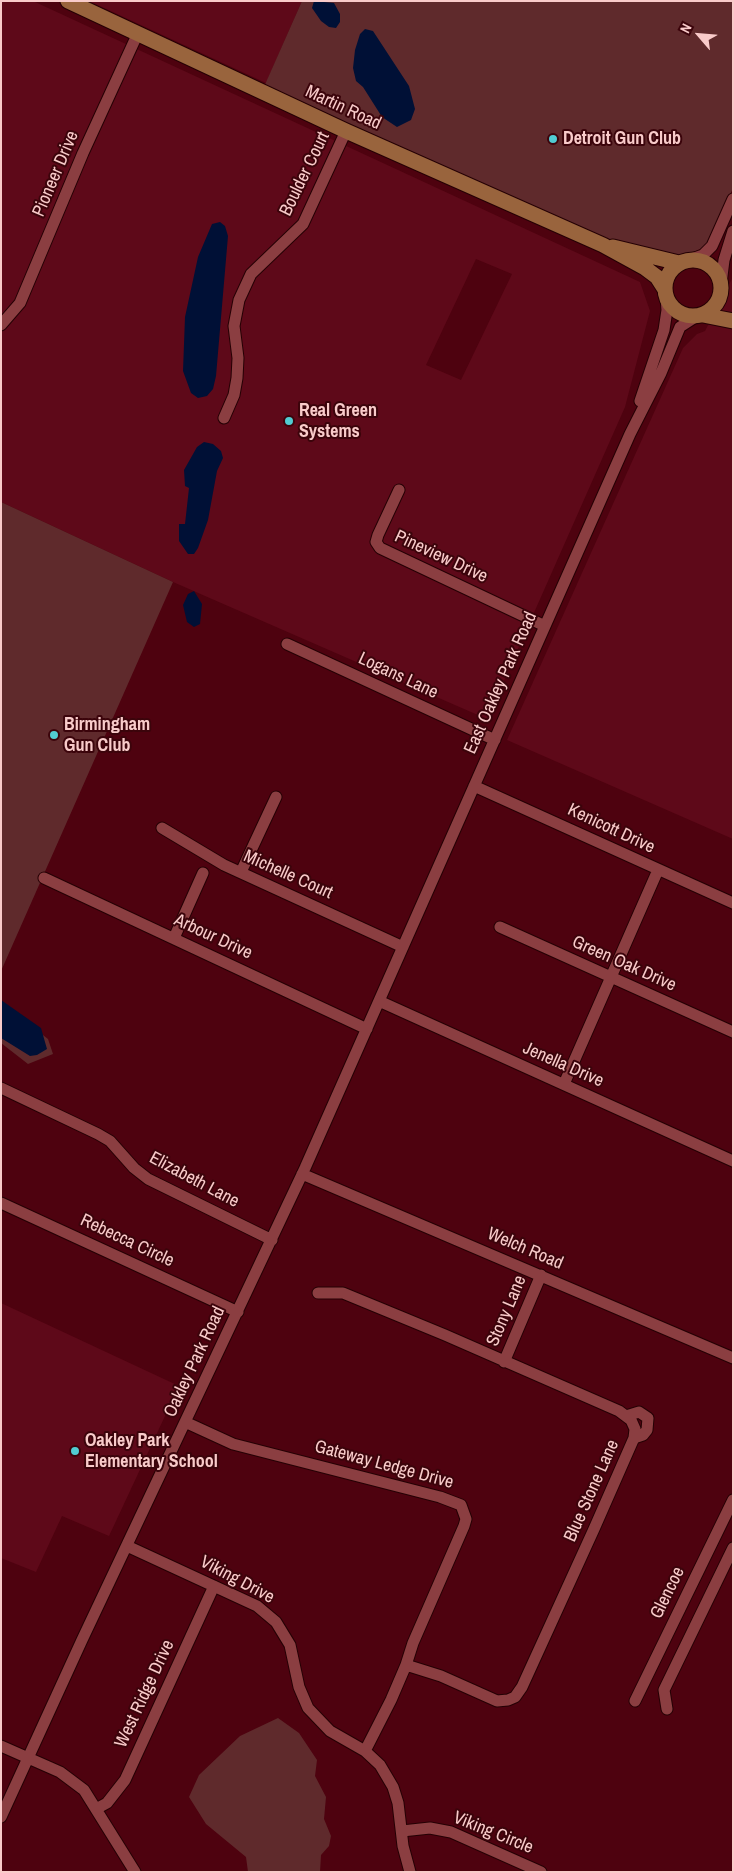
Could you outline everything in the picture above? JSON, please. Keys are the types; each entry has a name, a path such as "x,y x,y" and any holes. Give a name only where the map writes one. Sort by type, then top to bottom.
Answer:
{"main road":[{"name":"Martin Road","path":"68,1 346,131 603,245 645,268 657,277 665,293"},
{"name":"Martin Road","path":"603,245 684,262"},
{"path":"733,304 721,287 713,268 698,260 684,262 668,274 665,293 678,313 733,321"},
{"path":"700,315 716,305 721,287"}],"street":[{"name":"Pioneer Drive","path":"1,325 20,303 83,153 138,33"},
{"name":"Boulder Court","path":"224,418 234,395 237,378 234,326 239,300 251,274 303,224 346,131"},
{"path":"684,262 703,255 712,246 733,200"},
{"path":"721,287 724,260 733,231"},
{"name":"East Oakley Park Road","path":"630,434 664,330 668,310 665,293"},
{"name":"East Oakley Park Road","path":"403,947 630,434 661,373 680,327 700,315"},
{"name":"Pineview Drive","path":"400,490 378,535 376,542 380,548 545,626"},
{"name":"Logans Lane","path":"287,644 495,740"},
{"name":"Kenicott Drive","path":"474,786 733,904"},
{"path":"241,872 276,798"},
{"name":"Michelle Court","path":"162,828 202,853 403,947"},
{"path":"564,1084 658,870"},
{"path":"174,938 204,872"},
{"name":"Arbour Drive","path":"44,878 368,1028"},
{"name":"Green Oak Drive","path":"500,927 733,1032"},
{"name":"Oakley Park Road","path":"1,1817 272,1240 403,947"},
{"name":"Jenella Drive","path":"379,1001 733,1161"},
{"name":"Elizabeth Lane","path":"1,1088 110,1141 134,1168 148,1180 272,1240"},
{"name":"Welch Road","path":"302,1174 541,1274 733,1358"},
{"name":"Rebecca Circle","path":"1,1203 238,1312"},
{"name":"Stony Lane","path":"504,1362 541,1274"},
{"name":"Blue Stone Lane","path":"318,1293 343,1293 626,1416 634,1424 634,1438 522,1687 515,1697 497,1702 440,1676 406,1665"},
{"name":"Gateway Ledge Drive","path":"185,1422 233,1444 440,1497 461,1505 466,1519 464,1526 412,1643 406,1665 365,1751"},
{"name":"Glencoe","path":"635,1701 733,1500"},
{"name":"Viking Drive","path":"127,1546 257,1606 276,1622 290,1645 299,1687 308,1708 330,1731 365,1751 380,1765 393,1786 398,1803 404,1855 410,1872"},
{"path":"667,1709 664,1690 733,1548"},
{"name":"West Ridge Drive","path":"96,1809 107,1803 125,1780 214,1586"},
{"path":"1,1746 73,1780 84,1790 135,1872"},
{"name":"Viking Circle","path":"402,1831 432,1828 451,1832 541,1872"}],"shaded area":[{"path":"1,1 33,1 640,282 650,311 625,407 487,719 173,582 1,502","holes":["476,259 512,274 461,380 426,365"]},
{"path":"89,1 302,1 266,83"},
{"name":"Detroit Gun Club","path":"302,1 733,1 733,188 707,246 679,258 607,244 263,89"},
{"path":"733,277 733,839 507,740 683,348 697,334 705,331"},
{"name":"Birmingham Gun Club","path":"1,502 173,582 1,971"},
{"path":"1,1002 48,1039 53,1054 28,1064 1,1043"},
{"name":"Oakley Park Elementary School","path":"1,1303 179,1386 109,1536 62,1516 36,1572 1,1558"},
{"path":"278,1718 299,1733 317,1760 315,1776 326,1797 324,1819 331,1836 329,1846 321,1855 320,1872 248,1872 246,1857 206,1824 189,1797 199,1775 240,1736"}],"water":[{"path":"314,1 334,3 340,14 340,22 336,28 329,27 321,21 312,8"},
{"path":"365,29 373,31 409,86 415,109 411,120 397,127 382,117 363,87 356,81 353,68 355,50 360,34"},
{"path":"220,222 225,226 228,236 216,376 213,389 207,396 198,398 191,393 183,371 185,317 198,257 212,224"},
{"path":"204,442 213,444 221,451 223,458 217,471 208,520 198,548 194,554 188,554 179,541 179,524 185,524 189,488 185,486 184,470 197,447"},
{"path":"194,591 202,604 200,624 194,627 187,622 183,605 188,594"},
{"path":"1,1000 41,1028 47,1049 37,1055 30,1056 1,1038"}],"place":[{"name":"Detroit Gun Club","path":"553,139"},
{"name":"Real Green Systems","path":"289,421"},
{"name":"Birmingham Gun Club","path":"54,735"},
{"name":"Oakley Park Elementary School","path":"75,1451"}]}
